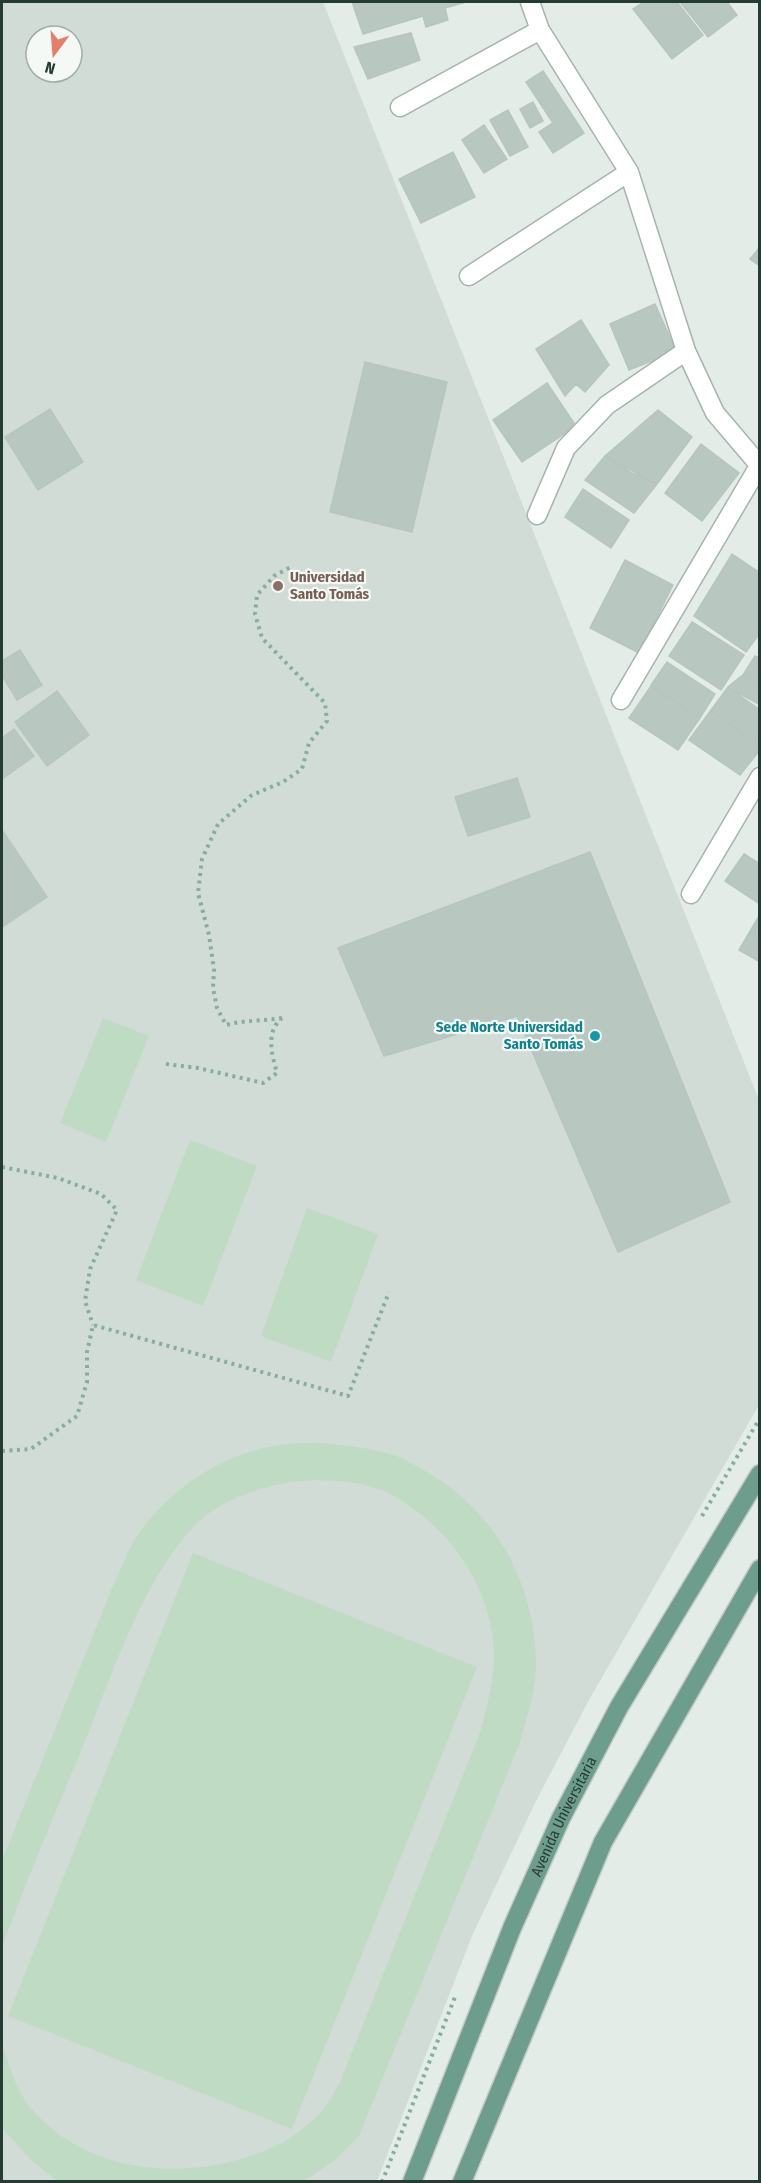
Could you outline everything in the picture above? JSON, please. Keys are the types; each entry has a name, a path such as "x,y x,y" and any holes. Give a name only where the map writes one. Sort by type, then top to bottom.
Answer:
{"main road":[{"name":"Avenida Universitaria","path":"412,2181 512,1928 561,1818 619,1707 759,1474"},
{"path":"467,2179 603,1842 759,1569"}],"street":[{"path":"530,2 540,30 629,172 686,351 715,413 759,466 621,700"},
{"path":"400,107 540,30"},
{"path":"469,276 629,172"},
{"path":"537,515 566,448 608,405 686,351"},
{"path":"691,894 759,777"}],"path":[{"path":"166,1064 198,1068 263,1083 277,1072 270,1043 276,1023 282,1018 258,1022 240,1021 226,1025 217,1008 209,935 198,893 202,859 218,824 252,795 284,782 302,769 309,743 327,721 325,703 262,638 255,614 257,595 274,576 293,566"},
{"path":"2,1167 58,1179 101,1194 117,1210 90,1269 85,1301 93,1325 87,1352 87,1382 77,1416 32,1449 2,1451"},
{"path":"93,1325 348,1396 389,1292"}],"shaded area":[{"name":"Universidad Santo Tomás","path":"2,2 323,2 759,1100 759,1405 589,1700 535,1803 472,1936 377,2181 2,2182"}],"green space":[{"path":"103,1018 149,1036 106,1142 60,1123"},
{"path":"190,1140 257,1166 203,1306 136,1280"},
{"path":"307,1208 378,1234 331,1362 261,1336"},
{"path":"320,1443 388,1453 425,1471 450,1487 472,1506 507,1552 528,1606 534,1634 536,1664 530,1705 519,1745 359,2136 335,2160 304,2181 58,2181 34,2163 2,2128 2,2044 10,2068 29,2106 55,2131 85,2150 118,2162 153,2168 188,2168 223,2163 257,2153 289,2139 316,2117 340,2082 481,1730 493,1674 492,1629 475,1581 462,1559 428,1520 386,1492 340,1481 315,1480 280,1484 229,1501 197,1523 162,1568 147,1595 121,1651 2,1946 2,1860 115,1581 135,1539 163,1505 197,1477 216,1466 257,1450 284,1444"},
{"path":"193,1553 477,1667 292,2129 8,2016"}],"building":[{"path":"352,2 466,2 445,8 448,20 426,27 423,16 363,34"},
{"path":"644,2 677,2 703,35 672,59 633,9"},
{"path":"680,2 727,2 737,15 708,37"},
{"path":"411,33 420,60 368,79 354,47"},
{"path":"543,71 584,133 553,153 539,132 553,123 526,82"},
{"path":"533,102 543,121 530,128 520,109"},
{"path":"508,110 528,147 510,156 490,120"},
{"path":"484,125 507,159 484,173 462,140"},
{"path":"453,152 475,197 421,223 399,179"},
{"path":"760,247 760,266 750,259"},
{"path":"655,304 676,351 629,370 610,324"},
{"path":"581,320 609,365 585,392 576,384 565,396 536,349"},
{"path":"365,362 447,382 412,532 330,512"},
{"path":"547,383 576,426 522,462 493,420"},
{"path":"50,409 83,462 38,490 5,437"},
{"path":"658,410 692,437 657,484 605,456"},
{"path":"701,444 739,473 702,521 665,493"},
{"path":"605,456 632,473 657,484 634,513 585,480"},
{"path":"583,489 629,520 611,548 565,517"},
{"path":"732,554 760,573 760,633 746,652 694,616"},
{"path":"625,560 673,585 639,653 590,628"},
{"path":"692,622 744,655 721,690 669,656"},
{"path":"20,650 42,685 17,700 2,675 2,661"},
{"path":"755,656 760,658 760,686 743,675"},
{"path":"667,662 715,694 700,718 651,685"},
{"path":"743,675 760,686 760,705 728,687"},
{"path":"651,686 700,718 678,750 629,718"},
{"path":"728,687 760,710 760,746 711,710"},
{"path":"57,691 89,735 47,766 15,722"},
{"path":"711,710 760,746 760,750 740,775 689,740"},
{"path":"14,729 34,756 2,779 2,738"},
{"path":"517,778 530,817 468,836 455,797"},
{"path":"2,830 47,897 2,927"},
{"name":"Sede Norte Universidad Santo Tomás","path":"590,852 730,1202 618,1252 517,1016 384,1056 338,948"},
{"path":"744,854 760,864 760,904 725,881"},
{"path":"760,916 760,962 739,950"}],"place":[{"name":"Universidad Santo Tomás","path":"278,586"},
{"name":"Sede Norte Universidad Santo Tomás","path":"595,1036"}]}
